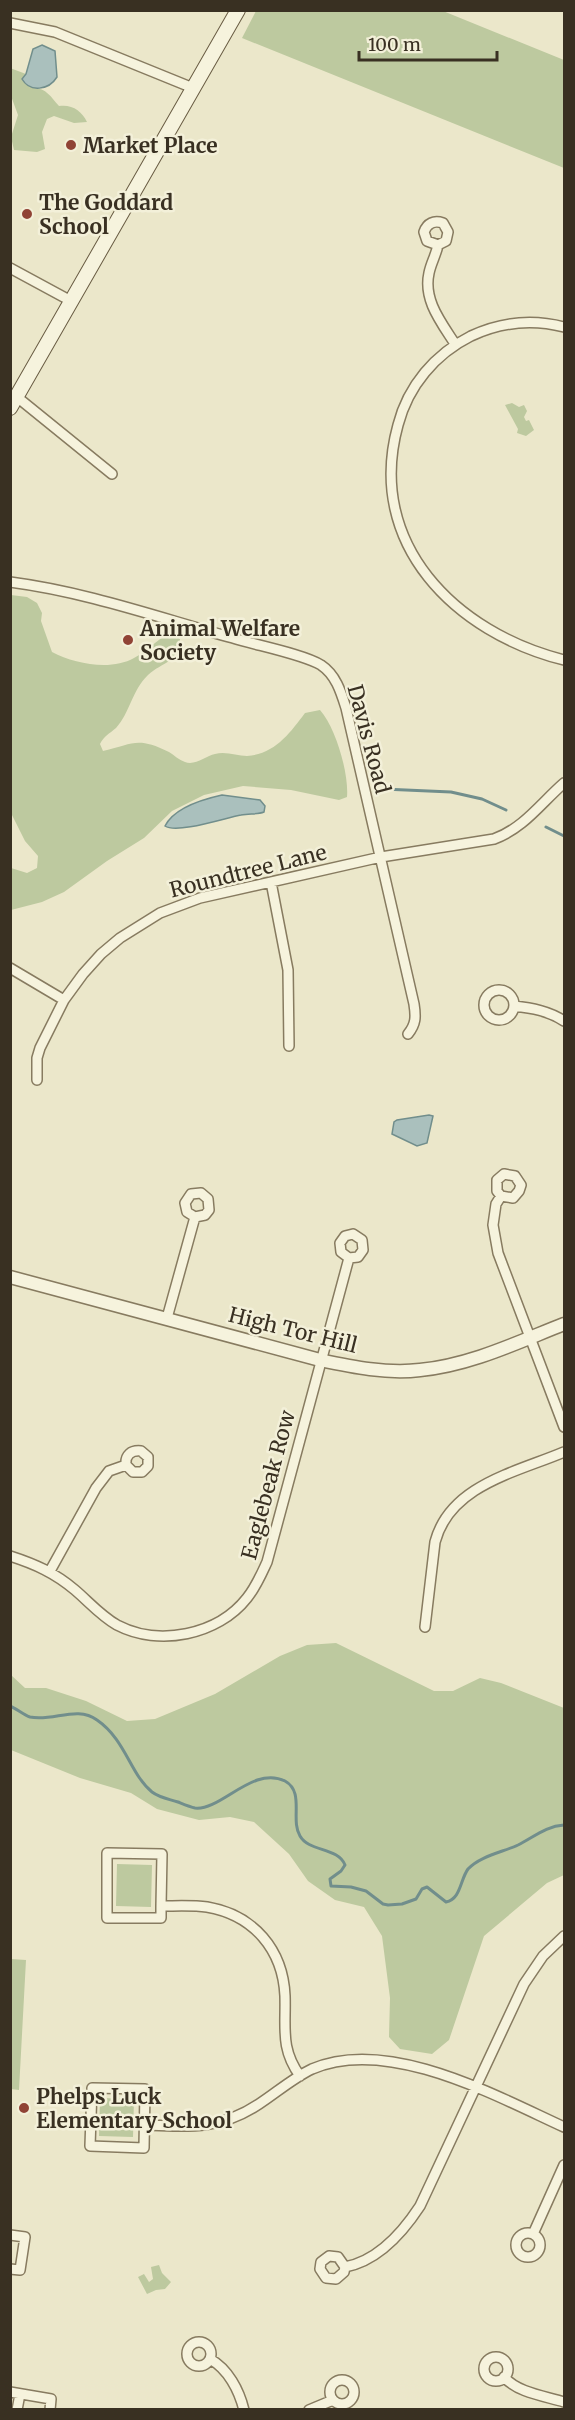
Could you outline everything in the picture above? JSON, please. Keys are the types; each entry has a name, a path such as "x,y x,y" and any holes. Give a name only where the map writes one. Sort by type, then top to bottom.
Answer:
{"main road":[{"path":"14,402 238,10"}],"street":[{"path":"10,23 55,32 193,88"},
{"path":"438,245 428,275 428,292 433,308 455,344"},
{"path":"10,268 71,301"},
{"path":"564,327 534,321 496,326 455,344 422,377 405,403 393,441 392,459 392,495 396,516 412,554 422,570 459,609 479,624 515,644 564,660"},
{"path":"14,402 112,474"},
{"name":"Davis Road","path":"10,582 66,591 164,617 313,661 322,666 339,686 346,708 381,857 416,1016 408,1034"},
{"name":"Roundtree Lane","path":"37,1080 37,1058 40,1048 64,1000 101,954 140,923 200,897 381,857 483,842 505,835 525,822 564,783"},
{"path":"271,882 288,970 289,1046"},
{"path":"10,968 64,1000"},
{"path":"514,1006 531,1007 564,1021"},
{"path":"501,1196 494,1214 494,1238 505,1274 564,1427"},
{"path":"167,1318 195,1217"},
{"name":"Eaglebeak Row","path":"10,1556 50,1571 117,1624 134,1631 165,1636 182,1635 198,1631 225,1619 246,1600 267,1562 349,1258"},
{"name":"High Tor Hill","path":"10,1277 320,1360 372,1370 419,1370 466,1361 564,1324"},
{"path":"425,1627 435,1542 438,1531 450,1510 478,1488 564,1452"},
{"path":"50,1571 96,1488 109,1471 126,1465"},
{"path":"107,1853 162,1854 161,1906 161,1918 107,1918 107,1853"},
{"path":"161,1906 206,1907 226,1911 241,1918 263,1936 276,1955 282,1973 284,2040 291,2064 300,2076"},
{"path":"345,2266 363,2261 387,2244 410,2222 420,2206 528,1976 543,1956 564,1936"},
{"path":"145,2125 205,2127 217,2124 249,2111 313,2069 339,2061 377,2061 430,2070 475,2087 564,2127"},
{"path":"92,2088 146,2089 145,2125 144,2148 90,2146 92,2088"},
{"path":"532,2234 564,2165"},
{"path":"10,2235 25,2237 20,2270 10,2269"},
{"path":"210,2359 218,2363 232,2381 244,2409"},
{"path":"504,2377 518,2388 564,2402"},
{"path":"17,2409 15,2393 51,2399 50,2409"},
{"path":"309,2409 333,2400"}],"green space":[{"path":"256,11 443,11 564,60 564,168 242,38"},
{"path":"10,68 26,74 34,88 45,91 59,106 76,109 87,122 74,123 54,116 47,119 42,132 45,149 37,152 14,150 11,137 18,115 11,96"},
{"path":"512,403 519,407 524,405 527,411 524,417 526,421 529,420 534,430 526,436 517,433 518,429 505,405"},
{"path":"11,595 27,597 37,603 42,613 41,621 52,652 82,663 104,665 125,662 169,634 180,639 174,657 143,681 121,722 100,744 103,751 142,743 158,747 189,763 219,753 247,756 274,747 294,728 305,713 320,710 336,739 346,776 347,797 339,800 291,790 243,786 204,795 172,811 144,838 64,892 42,902 11,910 11,868 27,873 37,868 38,856 25,841 11,813"},
{"path":"10,1625 11,1675 25,1688 46,1688 86,1701 127,1721 155,1719 215,1694 280,1656 307,1645 336,1643 434,1691 453,1691 480,1678 501,1683 564,1708 564,1875 547,1883 484,1936 449,2040 432,2054 400,2049 389,2037 390,1998 382,1936 364,1907 335,1900 308,1881 289,1854 254,1822 230,1817 199,1820 157,1809 131,1793 80,1778 11,1750"},
{"path":"117,1864 152,1865 151,1907 116,1906"},
{"path":"11,1959 26,1960 19,2090 11,2089"},
{"path":"100,2098 134,2099 133,2137 99,2136"},
{"path":"159,2265 162,2273 171,2282 165,2289 147,2294 138,2277 144,2274 149,2282 153,2279 151,2267"}],"water":[{"path":"42,45 55,51 57,77 45,87 34,88 22,79 26,74 33,49"},
{"path":"222,795 260,800 265,806 264,812 190,827 165,826 182,809"},
{"path":"433,1116 427,1143 417,1146 392,1134 394,1122 397,1120"}],"waterway":[{"path":"383,789 451,792 482,799 506,810"},
{"path":"546,827 564,836"},
{"path":"10,1706 30,1717 81,1714 97,1720 115,1737 138,1776 152,1792 193,1808 216,1803 249,1783 261,1779 273,1778 285,1781 291,1786 296,1799 296,1822 300,1836 310,1845 336,1855 345,1865 330,1879 331,1886 351,1887 366,1891 383,1904 402,1904 416,1899 422,1889 427,1887 446,1902 451,1900 455,1897 465,1873 473,1865 546,1830 564,1825"}],"place":[{"name":"Market Place","path":"71,145"},
{"name":"The Goddard School","path":"27,214"},
{"name":"Animal Welfare Society","path":"128,640"},
{"name":"Phelps Luck Elementary School","path":"24,2108"}]}
